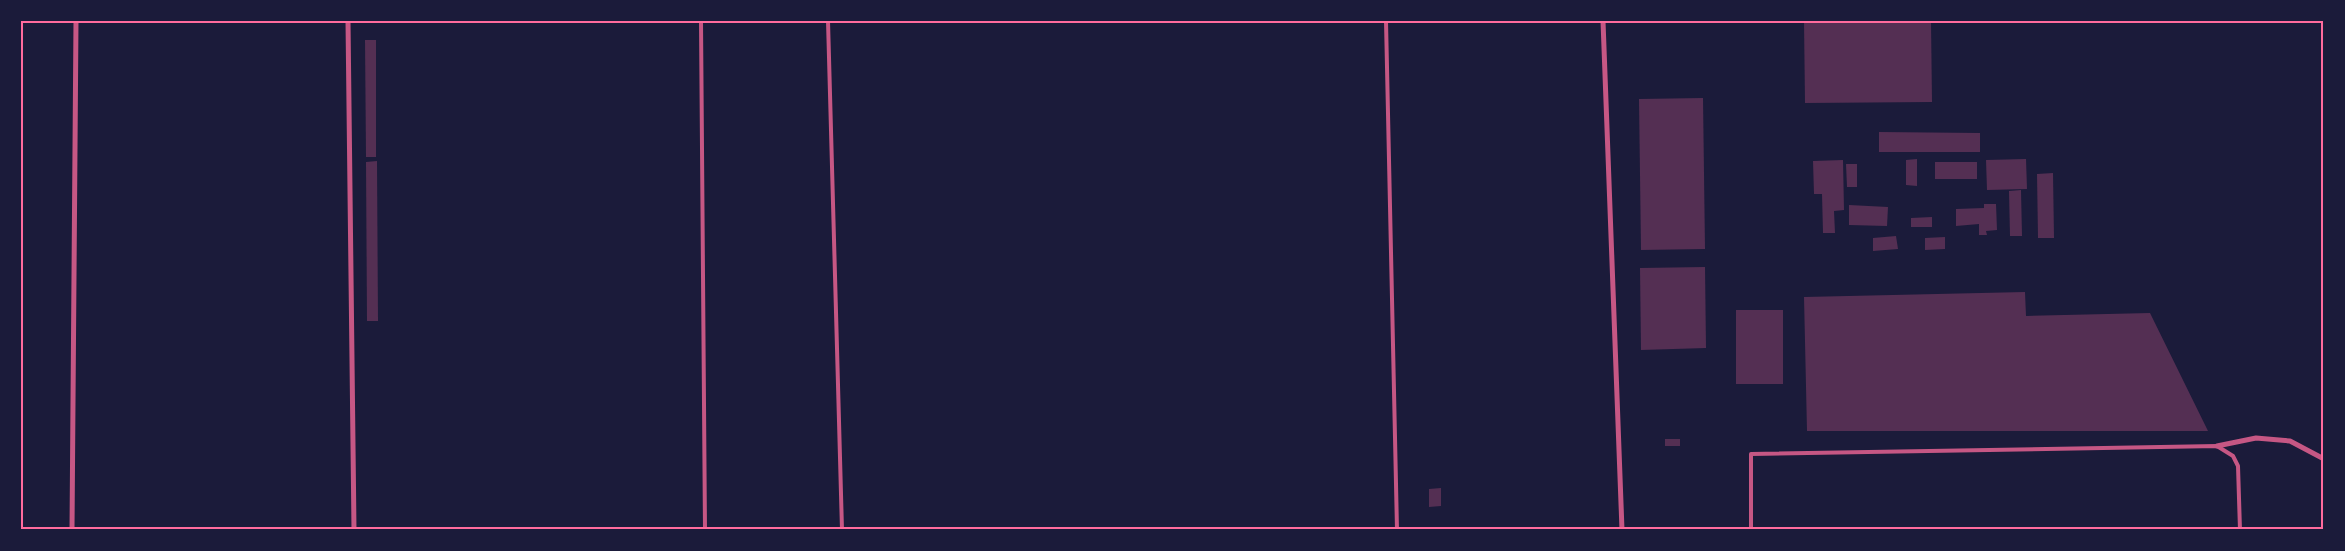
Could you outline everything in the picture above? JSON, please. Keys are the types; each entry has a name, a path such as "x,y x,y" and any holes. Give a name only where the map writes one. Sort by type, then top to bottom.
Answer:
{"street":[{"path":"72,530 76,21"},
{"path":"348,21 354,530"},
{"path":"1603,21 1622,530"},
{"path":"2217,446 2256,438 2290,441 2324,459"}],"lane":[{"path":"701,21 705,530"},
{"path":"828,21 842,530"},
{"path":"1386,21 1397,530"},
{"path":"1751,530 1751,454 2217,446 2233,456 2238,466 2240,530"}],"building":[{"path":"1804,21 1931,21 1932,102 1805,103"},
{"path":"365,40 376,40 376,157 366,157"},
{"path":"1703,98 1705,249 1641,250 1639,99"},
{"path":"1879,132 1980,133 1980,152 1879,152"},
{"path":"1917,159 1917,186 1906,185 1906,160"},
{"path":"2026,159 2027,189 1987,190 1986,160"},
{"path":"1843,160 1844,210 1834,211 1835,233 1823,233 1822,194 1814,194 1813,161"},
{"path":"377,161 378,321 367,321 366,162"},
{"path":"1935,162 1977,162 1977,179 1935,179"},
{"path":"1846,164 1857,164 1857,187 1847,187"},
{"path":"2053,173 2054,238 2038,238 2037,174"},
{"path":"2021,190 2022,236 2010,236 2009,191"},
{"path":"1984,204 1996,204 1997,230 1986,231 1987,235 1979,235 1979,224 1956,226 1956,209 1984,208"},
{"path":"1849,205 1888,207 1887,226 1849,225"},
{"path":"1932,217 1932,227 1911,227 1911,218"},
{"path":"1896,236 1898,249 1873,251 1873,238"},
{"path":"1945,237 1945,249 1925,250 1925,238"},
{"path":"1705,267 1706,348 1641,350 1640,268"},
{"path":"2025,292 2026,316 2150,313 2208,431 1807,431 1804,297"},
{"path":"1736,310 1783,310 1783,384 1736,384"},
{"path":"1665,439 1680,439 1680,446 1665,446"},
{"path":"1441,488 1441,506 1429,507 1429,489"}]}
